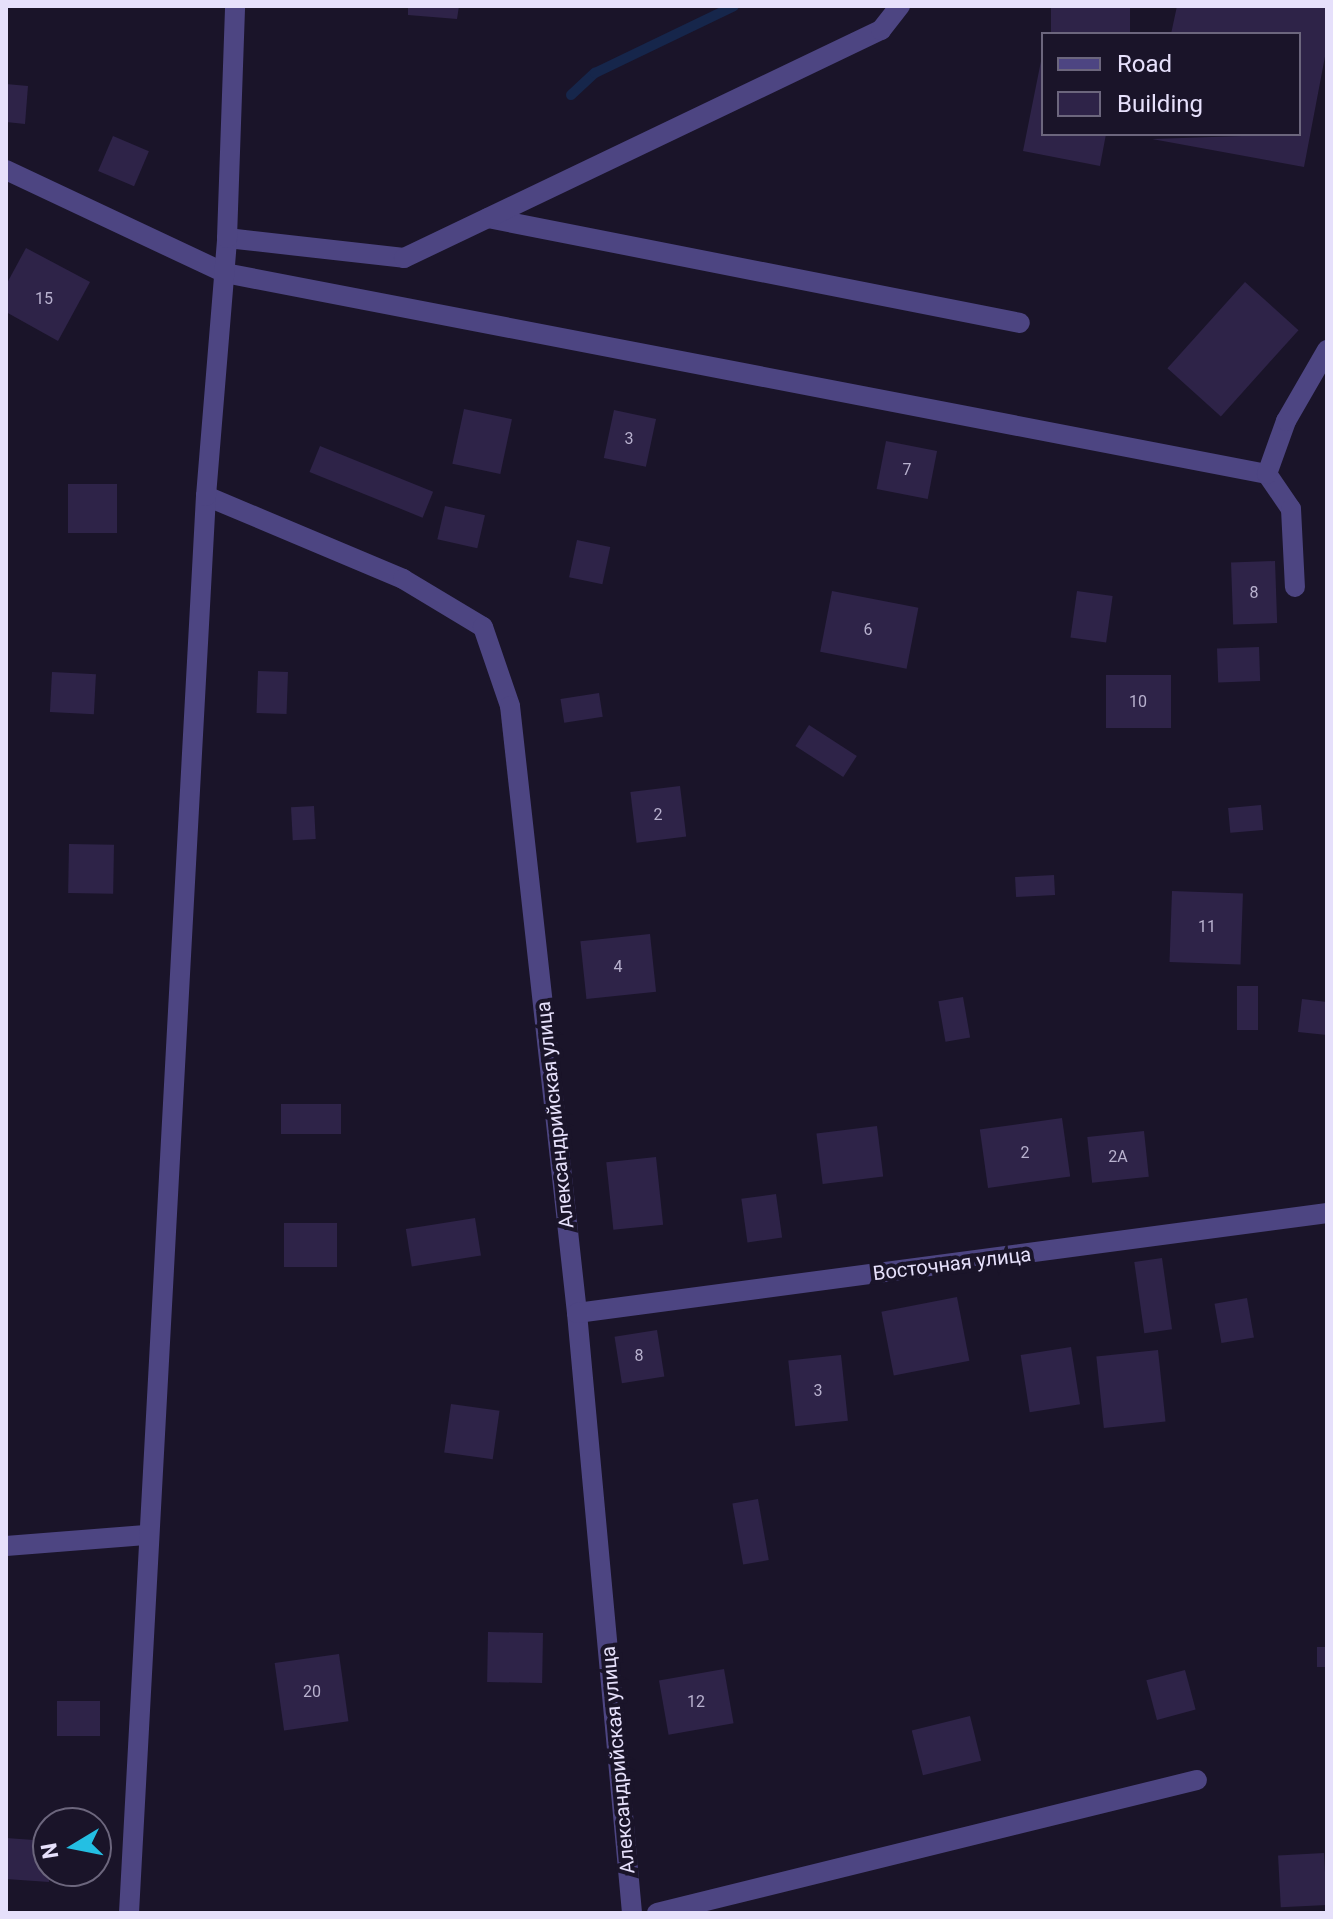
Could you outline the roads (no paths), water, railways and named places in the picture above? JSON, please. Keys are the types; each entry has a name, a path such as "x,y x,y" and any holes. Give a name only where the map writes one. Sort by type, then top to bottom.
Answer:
{"street":[{"path":"129,1913 146,1535 206,496 227,238 235,6"},
{"path":"227,238 404,258 881,30 900,6"},
{"path":"6,170 225,273 1267,474 1291,509 1295,587"},
{"path":"488,218 1020,323"},
{"path":"1267,474 1286,421 1327,350"},
{"name":"Александрийская улица","path":"206,496 403,579 483,627 510,706 577,1313 632,1913"},
{"name":"Восточная улица","path":"577,1313 1327,1213"},
{"path":"6,1546 146,1535"},
{"path":"657,1913 1197,1780"}],"waterway":[{"path":"571,95 595,73 734,6"}]}
